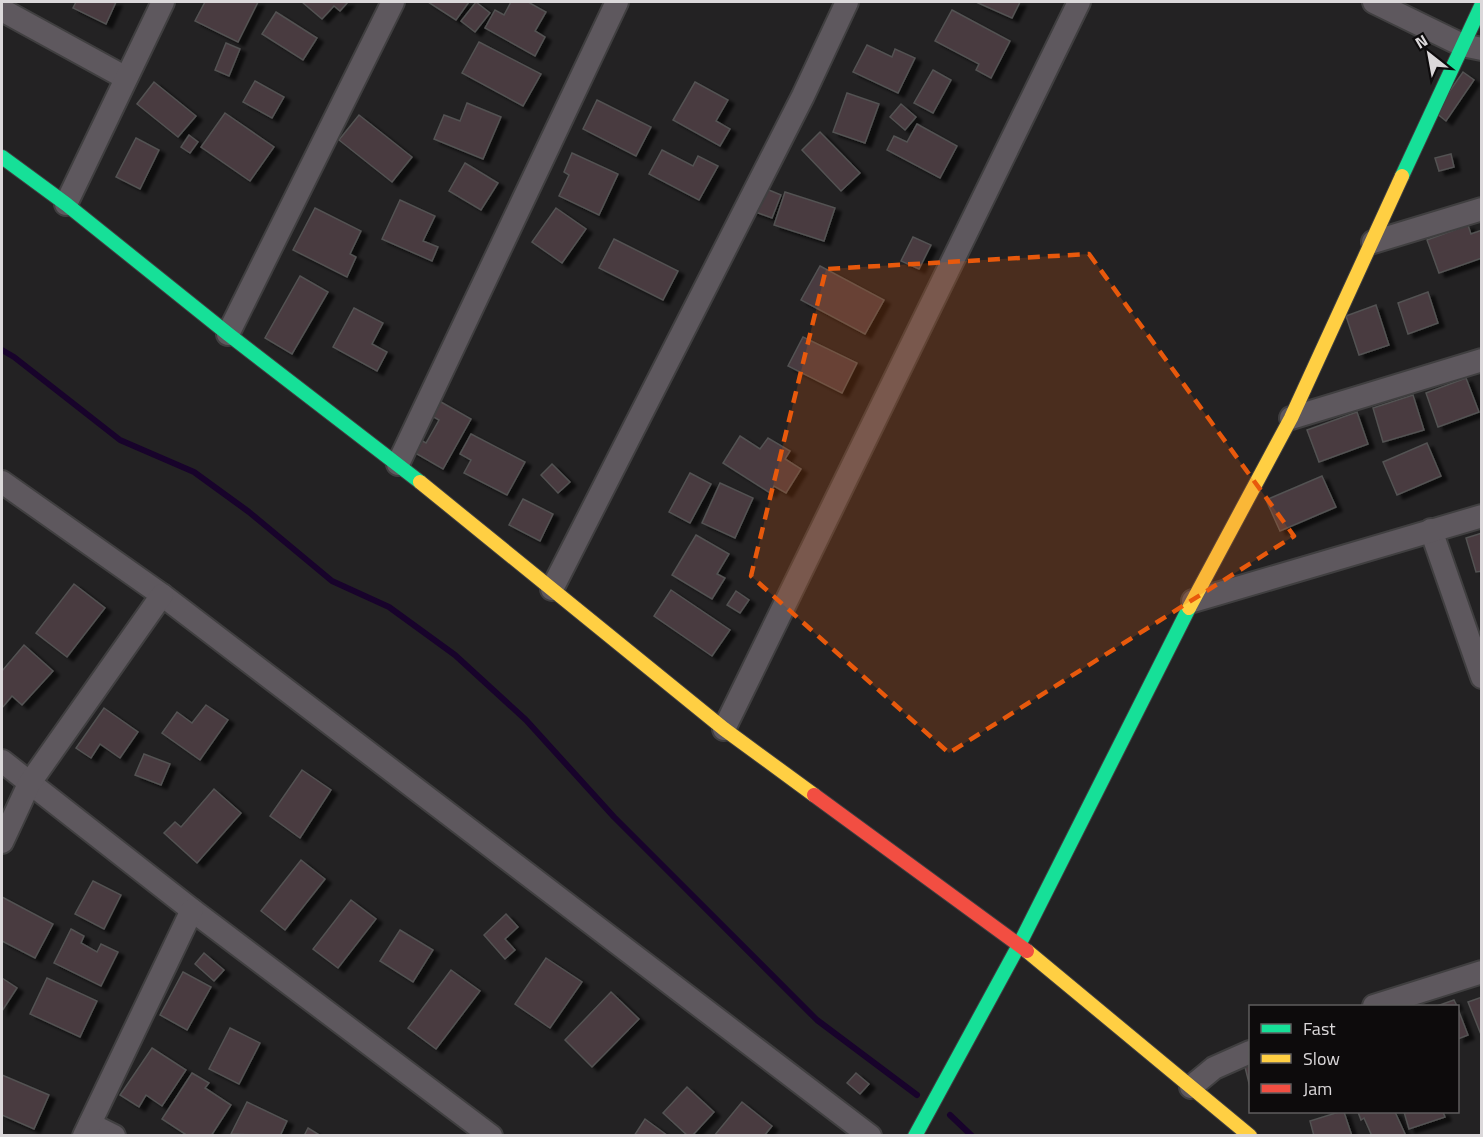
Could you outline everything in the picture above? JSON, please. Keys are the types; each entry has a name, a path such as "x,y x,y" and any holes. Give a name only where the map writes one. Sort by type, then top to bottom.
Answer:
{"street":[{"path":"66,204 163,2"},
{"path":"228,334 393,2"},
{"path":"398,464 617,2"},
{"path":"552,589 803,96 847,2"},
{"path":"724,729 1079,2"},
{"path":"1374,2 1472,47"},
{"path":"915,1135 1019,945 1194,601 1291,418 1373,242 1472,47 1482,4"},
{"path":"2,10 126,78"},
{"path":"2,157 66,204 228,334 398,464 724,729 1019,945 1250,1136"},
{"path":"1373,242 1482,209"},
{"path":"1291,418 1482,360"},
{"path":"2,482 162,595 870,1136"},
{"path":"1194,601 1482,516"},
{"path":"1431,530 1482,677"},
{"path":"2,842 29,784 162,595"},
{"path":"2,761 192,910 491,1136"},
{"path":"114,1136 87,1130 192,910"},
{"path":"1377,1005 1482,972"},
{"path":"1191,1086 1214,1068 1249,1053"}],"highlighted area":[{"path":"1089,254 1294,536 949,753 751,576 826,269"}],"building":[{"path":"76,2 116,2 106,24 73,8"},
{"path":"205,2 258,2 238,42 195,21"},
{"path":"302,2 348,2 340,11 334,6 322,19"},
{"path":"428,2 469,2 456,20"},
{"path":"476,2 490,13 475,32 461,21"},
{"path":"511,2 528,2 546,12 535,31 545,37 535,56 485,28 495,10 504,15"},
{"path":"976,2 1020,2 1012,18"},
{"path":"952,10 1010,41 991,78 976,70 979,64 935,41"},
{"path":"276,12 317,38 303,60 262,34"},
{"path":"479,42 541,74 523,106 462,73"},
{"path":"226,43 240,49 229,76 215,70"},
{"path":"867,45 892,57 895,49 915,58 898,93 853,72"},
{"path":"933,70 951,80 933,113 914,103"},
{"path":"1463,72 1474,80 1446,121 1435,112"},
{"path":"255,81 284,97 272,118 243,102"},
{"path":"154,82 196,116 178,137 137,104"},
{"path":"695,82 728,100 716,121 730,129 720,146 673,120"},
{"path":"847,93 879,104 865,143 833,132"},
{"path":"597,100 651,127 636,156 583,129"},
{"path":"467,103 501,117 483,159 434,139 444,115 460,121"},
{"path":"901,104 916,117 905,130 890,117"},
{"path":"225,113 274,147 250,181 201,147"},
{"path":"359,115 412,157 392,182 339,140"},
{"path":"917,124 957,146 940,178 887,150 894,136 907,142"},
{"path":"820,132 860,173 841,191 802,150"},
{"path":"189,135 198,142 190,153 181,147"},
{"path":"136,138 159,150 140,189 116,177"},
{"path":"662,150 693,166 698,156 718,166 699,200 649,174"},
{"path":"572,153 618,174 599,215 559,196 569,175 564,172"},
{"path":"1451,154 1454,167 1439,171 1435,158"},
{"path":"465,163 498,183 481,210 449,191"},
{"path":"759,186 781,195 772,218 750,210"},
{"path":"785,192 835,208 824,241 774,225"},
{"path":"400,200 435,216 423,241 438,247 432,261 382,239"},
{"path":"315,208 361,231 350,254 356,257 347,277 293,250"},
{"path":"556,208 586,229 562,263 532,242"},
{"path":"1468,225 1471,234 1482,230 1482,258 1439,273 1427,240"},
{"path":"913,237 931,245 919,269 901,261"},
{"path":"614,239 678,271 663,300 599,268"},
{"path":"820,266 884,300 865,334 801,300"},
{"path":"300,276 328,292 292,354 265,338"},
{"path":"1428,292 1438,323 1408,334 1398,303"},
{"path":"1376,305 1389,345 1359,355 1346,316"},
{"path":"354,308 383,323 372,344 387,352 377,371 333,347"},
{"path":"803,337 857,363 842,393 788,366"},
{"path":"1466,378 1479,412 1438,427 1426,393"},
{"path":"1413,395 1424,430 1383,442 1373,408"},
{"path":"434,398 471,419 443,469 410,450 417,438 426,443 439,420 425,412"},
{"path":"1357,412 1368,444 1319,462 1307,430"},
{"path":"471,434 525,462 507,495 464,473 471,460 460,454"},
{"path":"740,436 760,449 768,438 790,451 785,459 801,469 786,493 774,486 770,493 723,463"},
{"path":"1427,443 1441,476 1397,495 1383,462"},
{"path":"552,464 570,482 558,493 541,475"},
{"path":"690,473 711,484 690,523 669,512"},
{"path":"1322,476 1336,507 1280,531 1266,500"},
{"path":"720,483 753,498 735,538 702,523"},
{"path":"523,499 553,514 540,541 509,525"},
{"path":"1482,533 1482,571 1476,572 1466,538"},
{"path":"696,535 729,554 717,574 725,578 712,599 672,575"},
{"path":"74,584 105,608 67,657 36,633"},
{"path":"671,590 730,630 712,656 654,616"},
{"path":"736,591 749,600 740,613 727,605"},
{"path":"24,645 53,671 22,705 12,696 2,708 2,671"},
{"path":"206,705 228,720 200,760 162,733 177,712 192,723"},
{"path":"104,708 138,732 120,758 100,744 91,758 76,748"},
{"path":"144,754 170,764 161,785 135,775"},
{"path":"302,770 331,790 300,838 270,816"},
{"path":"214,789 241,813 197,863 164,833 175,822 181,827"},
{"path":"301,860 325,879 285,930 261,911"},
{"path":"93,881 121,895 104,929 75,914"},
{"path":"2,897 53,924 35,958 2,941"},
{"path":"351,900 376,919 338,968 313,949"},
{"path":"506,914 518,927 505,939 515,950 505,959 484,935"},
{"path":"71,929 84,936 81,943 97,952 101,944 118,952 101,986 54,963"},
{"path":"400,930 433,950 413,982 380,961"},
{"path":"204,953 224,970 214,981 195,964"},
{"path":"546,958 582,982 550,1028 515,1004"},
{"path":"451,970 480,991 436,1049 408,1028"},
{"path":"183,972 211,987 187,1030 160,1015"},
{"path":"2,978 17,988 2,1011"},
{"path":"47,978 97,1001 80,1037 30,1014"},
{"path":"611,992 639,1019 592,1067 565,1040"},
{"path":"1482,997 1482,1037 1468,1002"},
{"path":"1454,1000 1456,1005 1440,1005"},
{"path":"1459,1012 1468,1035 1459,1039"},
{"path":"230,1028 260,1043 239,1084 209,1069"},
{"path":"152,1048 186,1070 162,1106 146,1095 139,1107 120,1095"},
{"path":"1249,1061 1249,1083 1244,1063"},
{"path":"192,1073 209,1083 205,1088 231,1105 211,1136 188,1136 162,1119"},
{"path":"856,1073 869,1084 860,1094 847,1083"},
{"path":"2,1075 49,1095 34,1129 2,1115"},
{"path":"687,1087 714,1112 692,1136 688,1136 663,1113"},
{"path":"247,1102 287,1121 280,1136 231,1134"},
{"path":"742,1102 772,1126 764,1136 714,1136"},
{"path":"1336,1113 1344,1113 1352,1136 1314,1136 1310,1121"},
{"path":"1358,1113 1395,1113 1406,1136 1372,1136 1364,1118 1361,1120"},
{"path":"1404,1113 1443,1113 1445,1117 1409,1129"},
{"path":"645,1119 668,1136 634,1136"},
{"path":"308,1128 321,1136 304,1136"}],"waterway":[{"path":"2,350 120,440 194,472 249,512 332,581 389,607 455,655 526,720 614,817 817,1020 917,1095"},
{"path":"950,1115 972,1136"}],"traffic: fast":[{"path":"1402,176 1482,4"},
{"path":"2,157 66,204 228,334 420,482"},
{"path":"915,1136 1019,945 1189,608"}],"traffic: slow":[{"path":"1189,608 1291,418 1402,176"},
{"path":"420,482 724,729 814,795"},
{"path":"1027,951 1250,1136"}],"traffic: jam":[{"path":"814,795 1027,951"}]}
